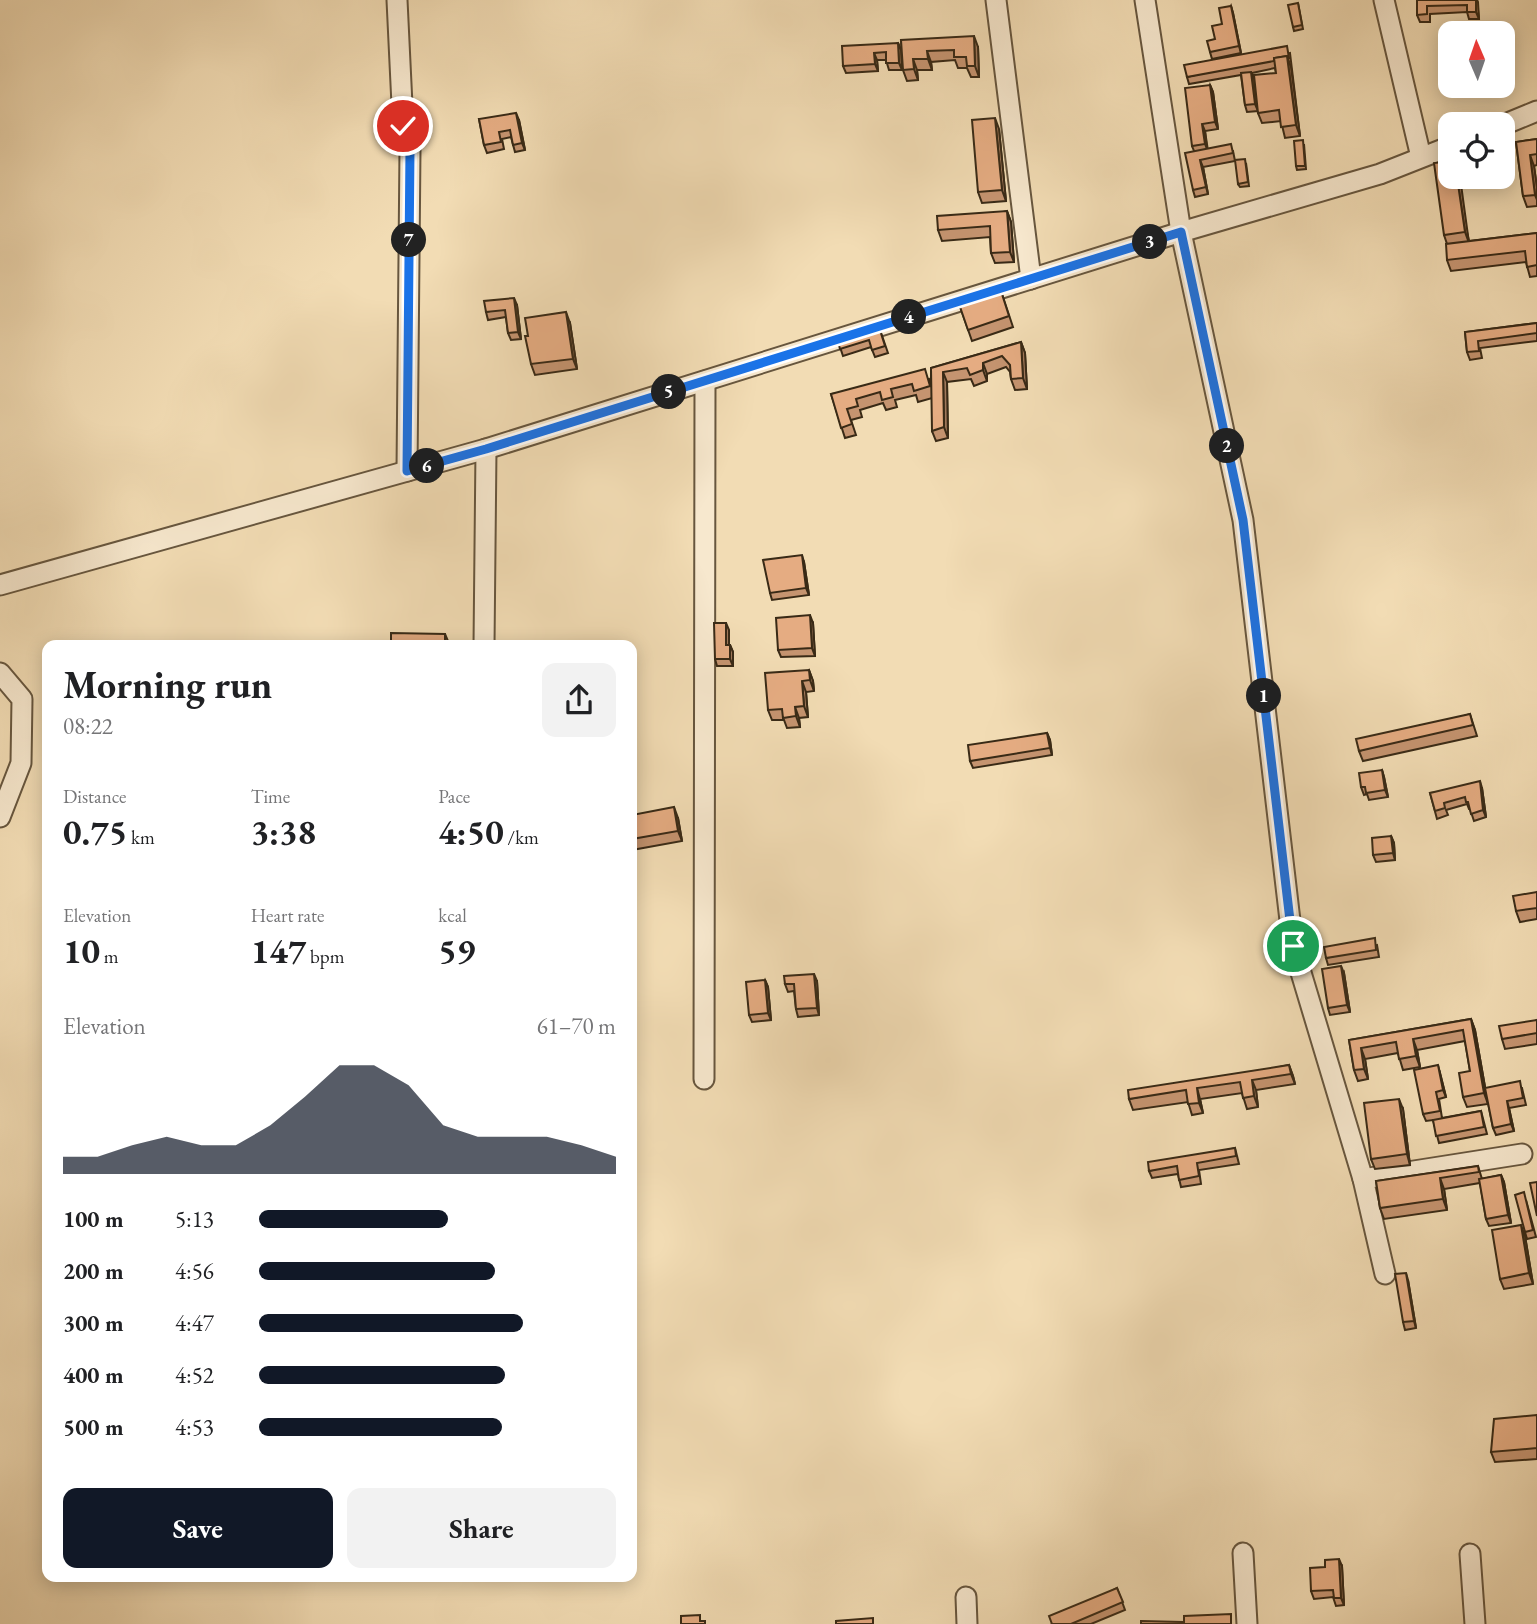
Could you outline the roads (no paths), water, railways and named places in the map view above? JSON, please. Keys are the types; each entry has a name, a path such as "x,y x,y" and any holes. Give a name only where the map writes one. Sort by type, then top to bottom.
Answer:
{"street":[{"path":"397,0 403,126 410,149 407,471"},
{"path":"996,0 1031,279"},
{"path":"1145,0 1181,232 1243,520 1293,946 1363,1179 1385,1274"},
{"path":"1384,0 1421,157"},
{"path":"1515,120 1537,111"},
{"path":"0,585 486,449 1181,232 1380,174 1438,151"},
{"path":"704,1079 705,381"},
{"path":"484,640 486,449"},
{"path":"0,673 22,699 21,763 0,817"},
{"path":"1363,1179 1522,1154"},
{"path":"1242,1553 1247,1624"},
{"path":"1470,1555 1475,1624"},
{"path":"965,1597 967,1624"}]}
